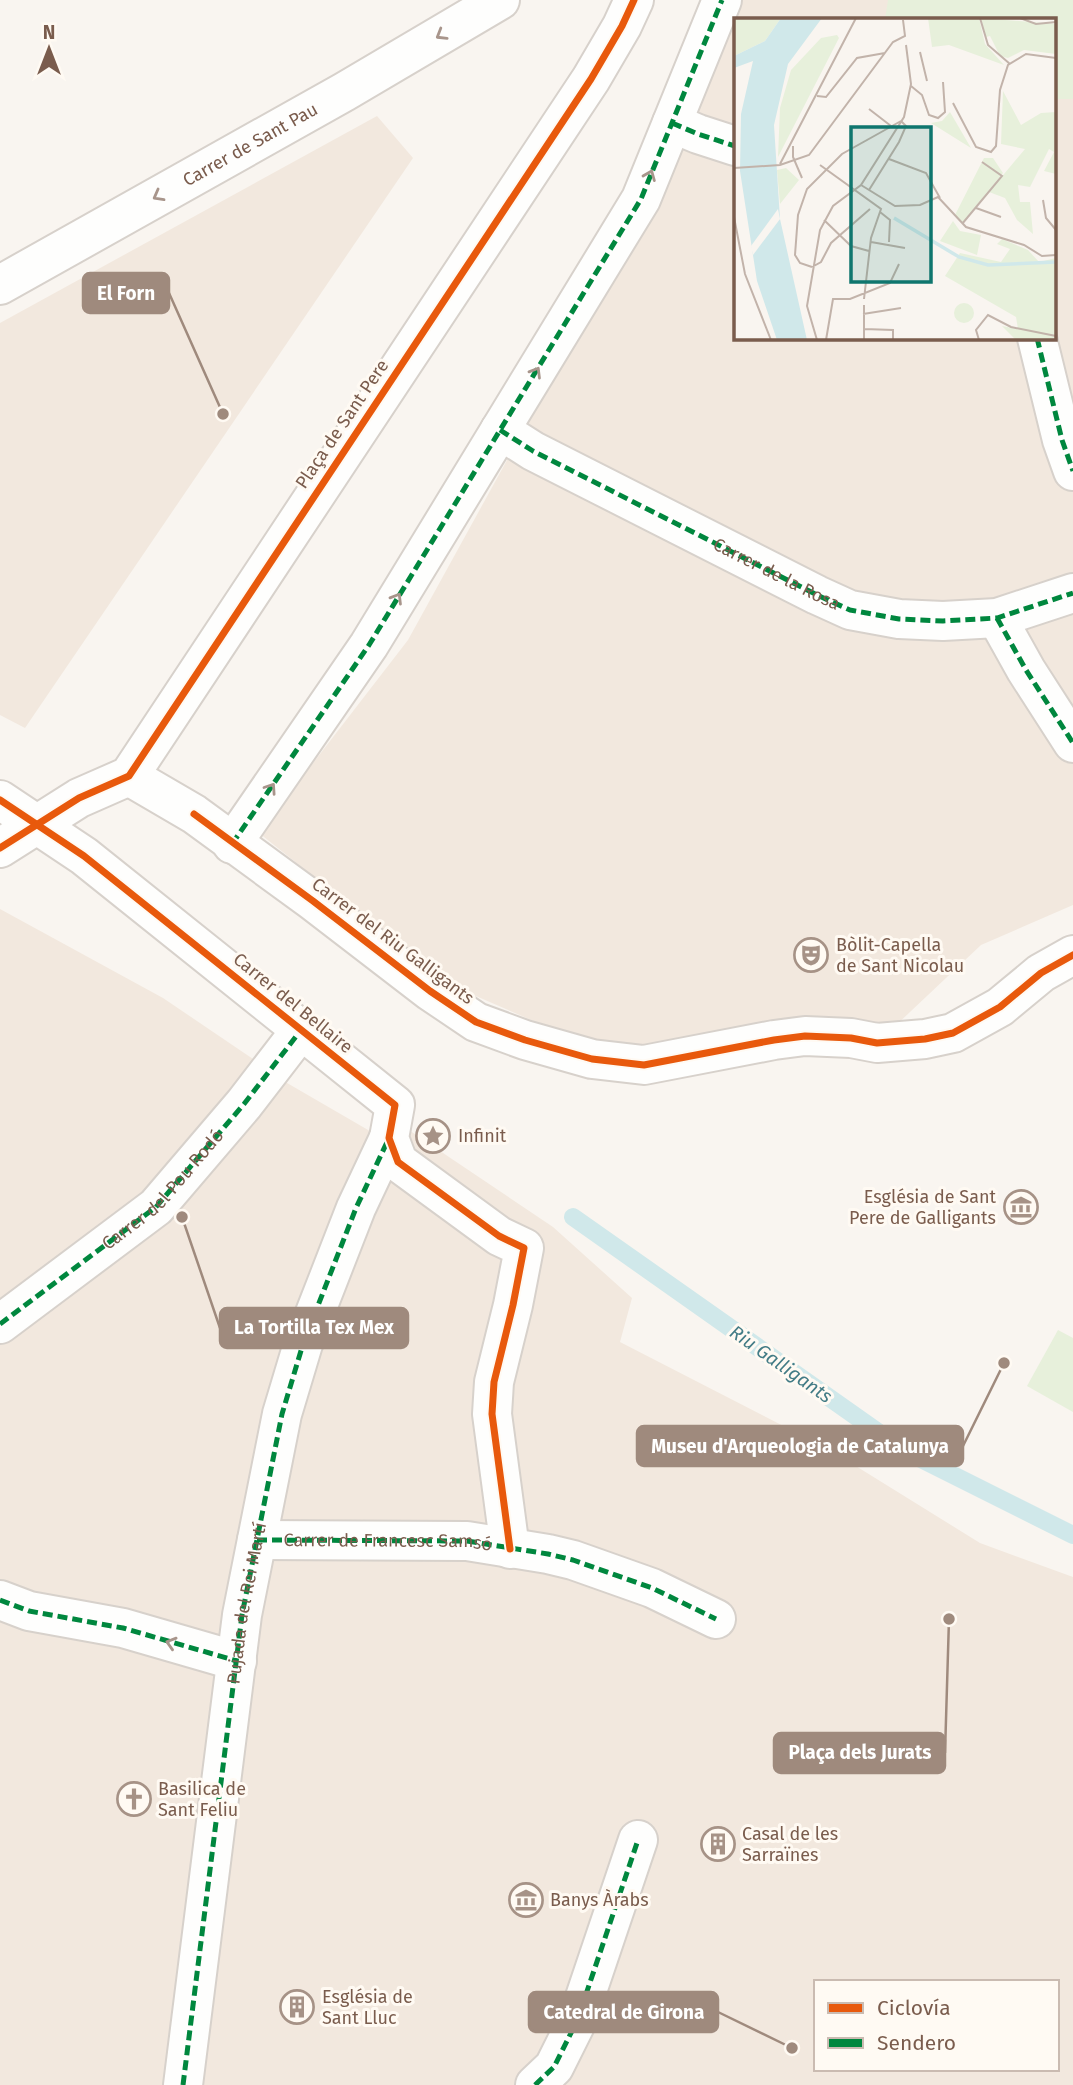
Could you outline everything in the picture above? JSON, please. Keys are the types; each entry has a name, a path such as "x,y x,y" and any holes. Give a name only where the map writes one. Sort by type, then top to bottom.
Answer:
{"street":[{"name":"Carrer de Sant Pau","path":"0,285 344,92 500,0"},
{"path":"232,844 369,645 641,199 722,0"},
{"name":"Plaça de Sant Pere","path":"129,776 591,79 619,9"},
{"path":"672,123 734,146"},
{"path":"1037,340 1062,440 1073,471"},
{"name":"Carrer de la Rosa","path":"500,430 533,451 817,596 850,610 899,619 943,621 997,618 1073,593"},
{"path":"997,618 1026,670 1073,743"},
{"path":"0,848 79,798 129,776"},
{"name":"Carrer del Riu Galligants","path":"129,776 194,814 430,991 476,1022 525,1040 592,1059 644,1065 805,1036 851,1038 877,1043 925,1039 953,1032 1000,1007 1041,973 1073,955"},
{"name":"Carrer del Bellaire","path":"0,800 84,856 395,1105 389,1138"},
{"name":"Carrer del Pou Rodó","path":"0,1324 156,1207 244,1104 301,1030"},
{"path":"389,1138 398,1163 499,1236 524,1248 494,1382 492,1414 510,1549"},
{"name":"Pujada del Rei Martí","path":"183,2085 242,1615 282,1414 303,1344 356,1208 389,1138"},
{"name":"Carrer de Francesc Samsó","path":"257,1540 467,1541 573,1560 652,1588 716,1619"},
{"path":"0,1600 29,1611 123,1628 237,1661"},
{"path":"535,2085 554,2067 577,2021 638,1840"}],"shaded area":[{"path":"731,0 1073,0 1073,905 981,945 892,1029 652,1052 568,1036 448,984 259,833 408,640 648,204"},
{"path":"377,116 413,158 25,728 0,715 0,323"},
{"path":"0,909 163,998 259,1063 145,1198 0,1300"},
{"path":"275,1076 375,1134 385,1114 553,1227 632,1298 620,1342 830,1450 980,1543 1073,1577 1073,2085 0,2085 0,1340"}],"green space":[{"path":"888,0 1073,0 1073,99 1056,99 1056,18 885,18"},
{"path":"1058,1330 1073,1338 1073,1412 1027,1386"}],"waterway":[{"name":"Riu Galligants","path":"573,1217 905,1451 1073,1535"}],"marked path":[{"path":"232,844 369,645 641,199 722,0"},
{"path":"672,123 734,146"},
{"path":"1037,340 1062,440 1073,471"},
{"path":"500,430 533,451 850,610 899,619 943,621 997,618 1073,593"},
{"path":"997,618 1026,670 1073,743"},
{"path":"0,1324 156,1207 244,1104 301,1030"},
{"path":"183,2085 242,1615 282,1414 303,1344 356,1208 389,1138"},
{"path":"257,1540 467,1541 548,1554 652,1588 716,1619"},
{"path":"0,1600 29,1611 123,1628 237,1661"},
{"path":"535,2085 554,2067 577,2021 638,1840"}],"cycle path":[{"path":"0,848 79,798 129,776 591,79 634,0"},
{"path":"0,800 84,856 395,1105 389,1138 398,1162 499,1236 524,1248 494,1382 492,1414 510,1549"},
{"path":"194,814 430,991 476,1022 525,1040 592,1059 644,1065 805,1036 851,1038 877,1043 925,1039 953,1033 1000,1007 1041,973 1073,955"}],"place":[{"name":"El Forn","path":"223,414"},
{"name":"Bòlit-Capella de Sant Nicolau","path":"811,955"},
{"name":"Infinit","path":"433,1136"},
{"name":"Església de Sant Pere de Galligants","path":"1021,1207"},
{"name":"La Tortilla Tex Mex","path":"182,1217"},
{"name":"Museu d'Arqueologia de Catalunya","path":"1004,1363"},
{"name":"Plaça dels Jurats","path":"949,1619"},
{"name":"Basilica de Sant Feliu","path":"134,1799"},
{"name":"Casal de les Sarraïnes","path":"718,1844"},
{"name":"Banys Àrabs","path":"526,1900"},
{"name":"Església de Sant Lluc","path":"297,2007"},
{"name":"Catedral de Girona","path":"792,2048"}]}
